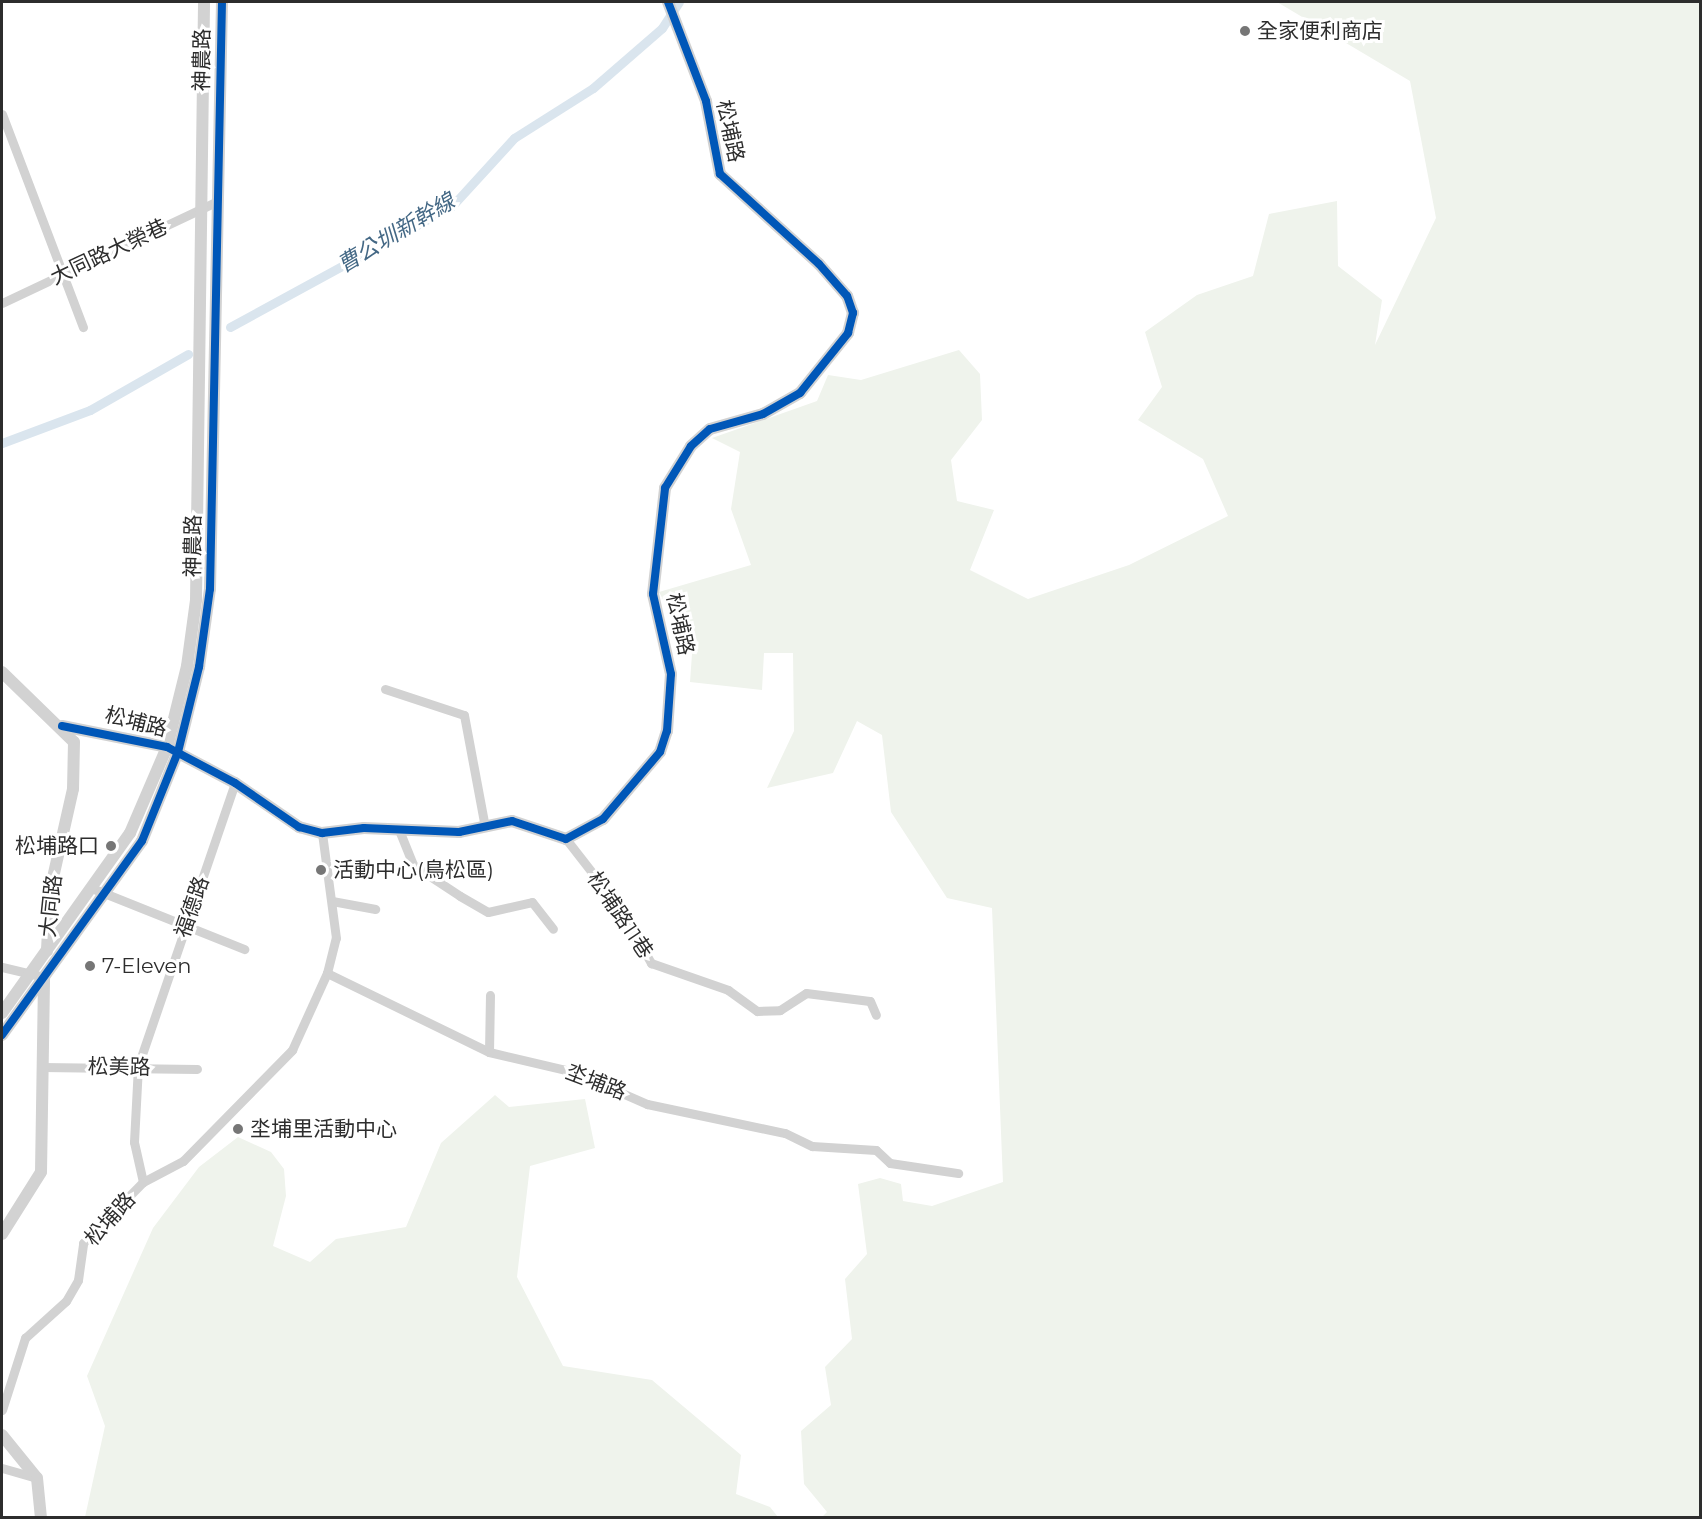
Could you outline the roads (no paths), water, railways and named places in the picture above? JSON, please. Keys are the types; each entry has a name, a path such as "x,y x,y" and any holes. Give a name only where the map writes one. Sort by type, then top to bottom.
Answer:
{"street":[{"name":"神農路","path":"2,1013 94,889 130,833 172,750 196,600 204,2"},
{"name":"神農路","path":"2,1035 105,897 142,841 200,667 210,589 222,2"},
{"name":"松埔路","path":"62,726 172,750 235,783 299,827 322,832 485,827 528,822 566,839 603,819 665,741 671,669 653,594 663,495 673,473 710,429 763,414 800,393 851,324 850,304 840,286 720,174 706,101 677,22 668,4"},
{"path":"2,114 82,327"},
{"name":"大同路大榮巷","path":"2,303 218,201"},
{"name":"大同路","path":"2,672 62,726 74,741 77,763 50,891 44,977 41,1172 2,1234"},
{"path":"385,689 464,715 485,827"},
{"name":"福德路","path":"143,1182 134,1142 138,1066 235,783"},
{"path":"399,830 413,865 460,896 488,912 532,902 553,929"},
{"name":"松埔路","path":"2,1410 25,1338 66,1301 78,1280 83,1243 143,1182 172,1169 253,1096 292,1050 327,973 336,938 322,832"},
{"name":"松埔路11巷","path":"566,839 622,911 651,963 728,990 758,1011 780,1010 806,993 870,1001 876,1015"},
{"path":"94,889 105,897 244,949"},
{"path":"332,901 375,909"},
{"path":"2,967 44,977"},
{"name":"坔埔路","path":"327,973 489,1052 574,1072 647,1104 785,1133 812,1146 876,1150 890,1163 958,1173"},
{"path":"489,1052 490,995"},
{"name":"松美路","path":"42,1067 138,1066 196,1069"},
{"path":"2,1435 37,1478 41,1518"},
{"path":"2,1468 37,1478"}],"waterway":[{"name":"曹公圳新幹線","path":"230,327 452,206 514,138 593,88 662,28 679,2"},
{"name":"曹公圳新幹線","path":"2,443 90,410 188,354"}],"place":[{"name":"全家便利商店","path":"1245,31"},
{"name":"松埔路口","path":"111,846"},
{"name":"活動中心(鳥松區)","path":"321,870"},
{"name":"7-Eleven","path":"90,966"},
{"name":"坔埔里活動中心","path":"238,1129"}]}
